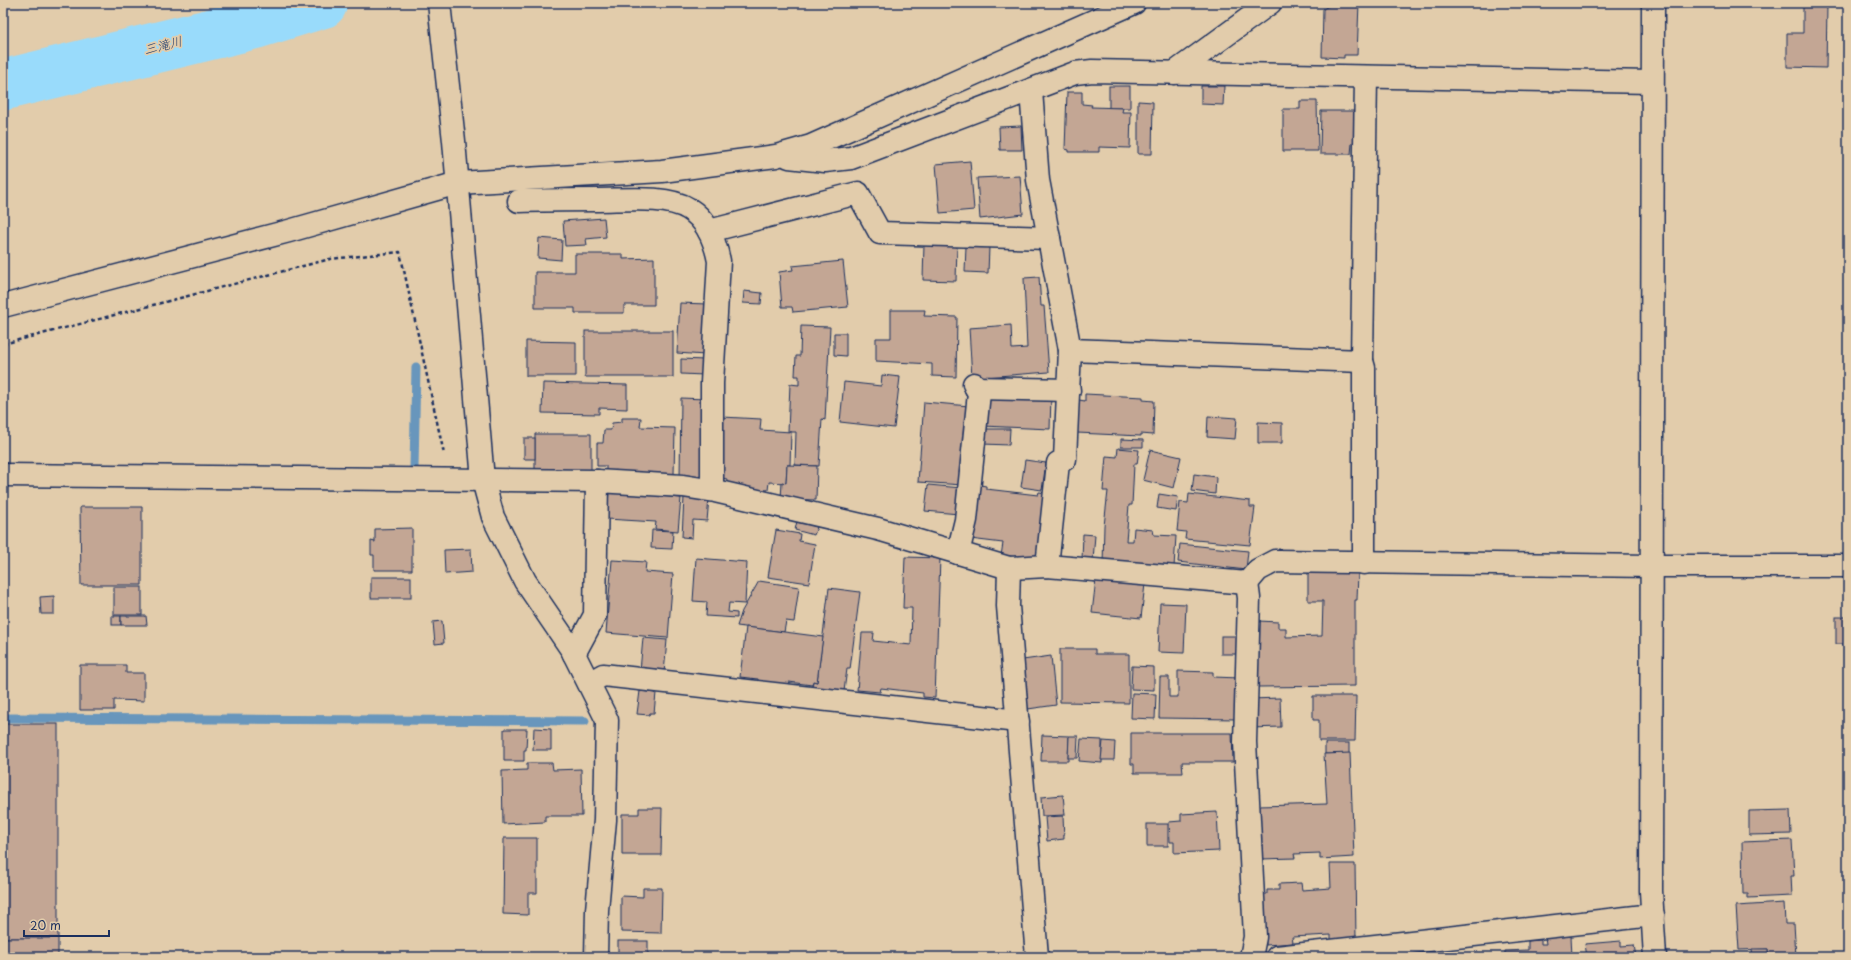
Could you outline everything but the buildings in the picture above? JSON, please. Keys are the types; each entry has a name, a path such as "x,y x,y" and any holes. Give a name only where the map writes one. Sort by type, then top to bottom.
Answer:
{"street":[{"path":"439,3 458,183 483,480 493,517 525,582 574,654 607,720 605,820 597,910 596,957"},
{"path":"3,306 289,231 458,183 662,171 776,156 822,142 1134,3"},
{"path":"1174,73 1270,3"},
{"path":"1653,3 1651,82 1651,890 1655,957"},
{"path":"776,156 825,161 851,158 1031,91 1075,73 1092,71 1366,78 1651,82"},
{"path":"1364,562 1364,368 1362,360 1366,78"},
{"path":"1031,91 1038,180 1070,350 1065,459 1058,463 1047,566"},
{"path":"709,232 858,193 880,233 1049,238"},
{"path":"519,201 644,200 674,203 689,209 703,221 716,249 719,261 712,383 712,490"},
{"path":"1070,350 1362,360"},
{"path":"958,552 966,520 980,393 975,386 1069,390"},
{"path":"3,476 597,481 684,486 712,490 878,529 1009,568 1047,566 1247,583"},
{"path":"574,654 595,615 597,481"},
{"path":"1250,957 1255,937 1245,742 1249,606 1247,583 1258,570 1275,560 1651,566 1848,566"},
{"path":"1009,568 1008,606 1037,957"},
{"path":"589,682 603,675 1018,721"},
{"path":"1278,957 1653,914"}],"path":[{"path":"3,344 330,259 400,252 450,480"}],"waterway":[{"name":"三滝川","path":"3,85 257,23 322,3"},
{"path":"414,468 416,367"},
{"path":"3,718 585,721"}]}
